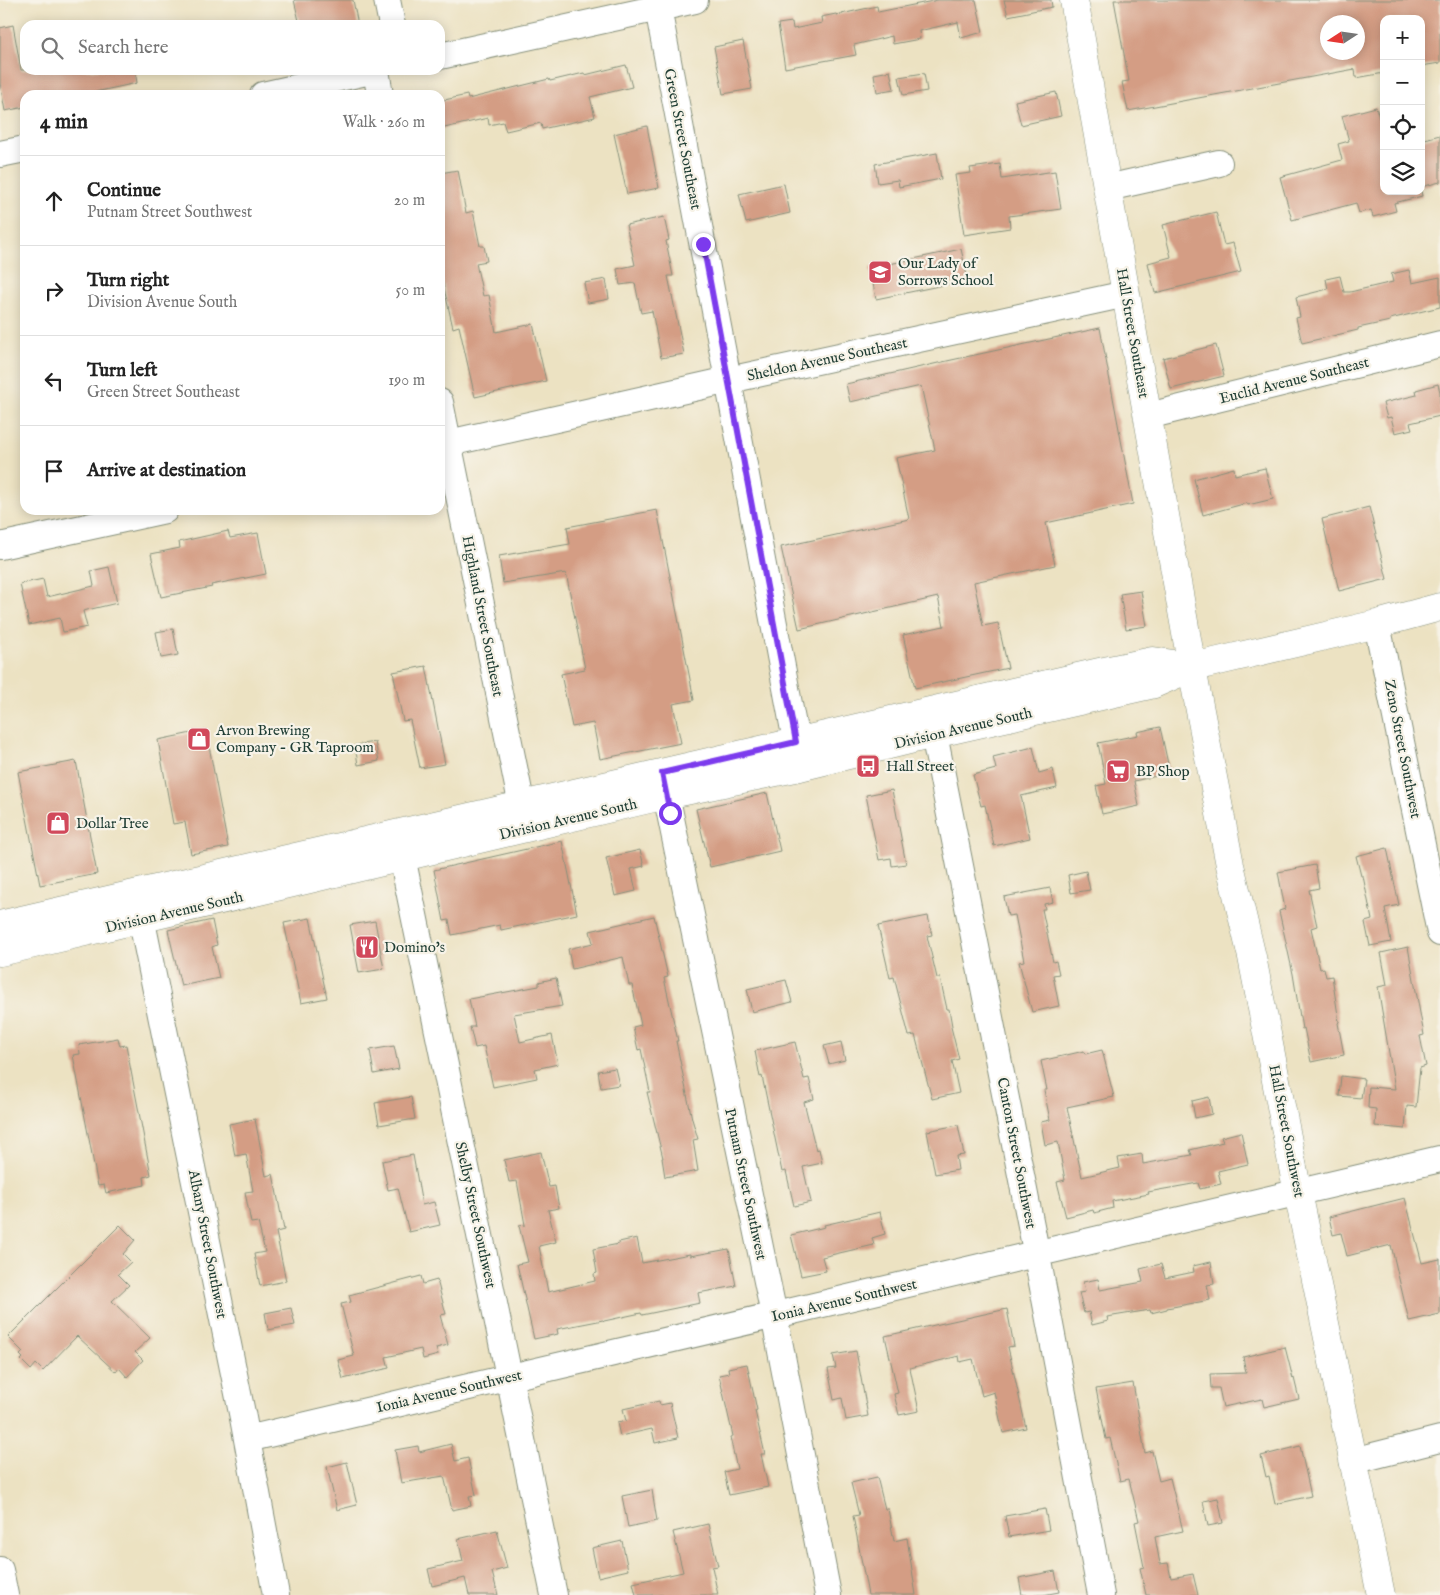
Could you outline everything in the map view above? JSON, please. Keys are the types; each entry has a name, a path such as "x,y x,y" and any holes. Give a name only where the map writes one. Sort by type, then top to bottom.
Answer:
{"main road":[{"name":"Hall Street Southeast","path":"1074,0 1193,667"},
{"name":"Division Avenue South","path":"664,784 800,767 931,723 1153,662 1193,667 1377,624 1440,607"},
{"name":"Hall Street Southwest","path":"1193,667 1230,866 1252,957 1381,1595"},
{"name":"Division Avenue South","path":"0,952 142,920 400,846 664,784 796,742 931,723"},
{"name":"Division Avenue South","path":"0,925 136,894 400,846"}],"street":[{"path":"387,0 391,20"},
{"path":"445,55 695,0"},
{"name":"Green Street Southeast","path":"658,8 796,742"},
{"path":"286,90 353,75"},
{"path":"376,75 379,90"},
{"path":"0,154 20,149"},
{"path":"1107,188 1219,163"},
{"name":"Sheldon Avenue Southeast","path":"445,445 729,380 1126,294"},
{"name":"Euclid Avenue Southeast","path":"1148,416 1440,344"},
{"name":"Highland Street Southeast","path":"445,450 524,817"},
{"path":"0,546 142,515"},
{"name":"Zeno Street Southwest","path":"1377,624 1440,933"},
{"name":"Canton Street Southwest","path":"931,723 1037,1256 1101,1595"},
{"name":"Putnam Street Southwest","path":"664,784 774,1315 828,1595"},
{"name":"Shelby Street Southwest","path":"400,846 554,1595"},
{"name":"Albany Street Southwest","path":"136,894 247,1439 276,1595"},
{"name":"Ionia Avenue Southwest","path":"247,1439 509,1376 1037,1256 1440,1159"},
{"path":"1353,1461 1440,1439"},
{"path":"0,1570 5,1595"}],"building":[{"path":"294,0 353,0 357,20 299,20"},
{"path":"938,0 976,0 983,32 961,38 958,22 919,31 920,39 893,44 892,36 854,45 856,55 785,68 778,24 792,22 793,29 822,23 821,17 836,14 877,6 878,12"},
{"path":"1004,0 1051,0 1052,7 1008,16"},
{"path":"1114,0 1440,0 1440,63 1425,65 1425,15 1380,15 1380,74 1356,78 1355,69 1128,111 1122,82 1129,81"},
{"path":"13,25 20,75 136,75 137,83 104,90 20,90 20,108 5,111 0,83 0,28"},
{"path":"743,41 752,89 723,94 714,47"},
{"path":"626,65 632,87 590,97 595,117 542,129 541,123 506,131 503,122 489,125 488,118 445,128 445,100 467,95 468,99 549,79 550,81 584,73 585,75"},
{"path":"890,71 894,89 877,92 874,74"},
{"path":"924,73 927,91 903,95 899,77"},
{"path":"1056,92 1061,116 1021,125 1015,101"},
{"path":"1376,107 1380,122 1380,195 1422,196 1394,203 1396,211 1373,217 1371,210 1359,213 1356,203 1292,220 1280,177 1342,160 1338,144 1349,141 1342,116"},
{"path":"647,126 659,188 627,194 614,134"},
{"path":"1440,135 1440,182 1425,186 1425,150 1425,139"},
{"path":"937,153 941,179 899,187 898,180 878,183 875,164"},
{"path":"1000,164 1002,179 1055,171 1061,209 1009,216 1010,228 964,235 955,175 971,173 970,168"},
{"path":"458,170 466,213 473,211 480,246 484,246 487,261 476,263 483,296 489,295 496,332 533,324 546,381 475,397 459,326 453,328 445,292 445,172"},
{"path":"784,184 790,213 746,223 739,194"},
{"path":"1216,212 1224,245 1233,243 1241,272 1155,293 1148,263 1171,257 1163,225"},
{"path":"664,217 669,240 666,241 673,276 668,276 684,354 661,358 652,311 641,313 635,283 620,285 617,269 635,265 626,225"},
{"path":"961,249 968,280 876,299 870,268"},
{"path":"1409,270 1412,283 1440,277 1440,307 1390,319 1390,321 1358,328 1358,330 1302,343 1296,318 1300,317 1296,297 1328,289 1326,279 1340,276 1344,292 1350,292 1393,282 1391,274"},
{"path":"606,279 609,299 588,303 584,283"},
{"path":"1100,328 1133,504 1046,523 1055,565 974,582 983,626 998,623 1008,668 915,688 903,635 944,626 938,597 799,629 781,547 909,519 896,458 935,450 921,386 850,402 846,384"},
{"path":"1216,345 1224,376 1171,389 1163,358"},
{"path":"1438,384 1440,416 1410,423 1412,429 1395,433 1391,417 1387,418 1383,403 1417,395 1416,390"},
{"path":"1234,468 1235,475 1265,468 1273,499 1248,505 1247,503 1203,515 1194,479"},
{"path":"1369,507 1387,579 1339,591 1322,519"},
{"path":"657,510 694,700 673,704 681,743 600,759 593,723 572,727 561,674 585,669 566,573 503,583 499,556 570,544 567,527"},
{"path":"228,531 230,538 258,533 266,574 161,597 151,554 180,548 179,542"},
{"path":"109,567 117,603 83,611 87,627 63,632 60,618 29,625 20,584 43,579 47,597 94,586 91,571"},
{"path":"1141,591 1147,626 1126,629 1120,594"},
{"path":"173,629 178,655 161,658 156,632"},
{"path":"426,666 445,764 420,768 410,720 403,721 393,672"},
{"path":"1160,727 1170,773 1134,781 1139,806 1102,814 1096,786 1106,784 1098,743 1138,735 1137,732"},
{"path":"206,730 228,847 191,854 185,822 173,824 158,740"},
{"path":"375,742 379,761 358,765 355,745"},
{"path":"1033,747 1039,773 1053,769 1057,788 1021,796 1030,838 994,846 985,805 981,806 973,775 996,769 993,757"},
{"name":"Dollar Tree","path":"76,761 97,874 40,885 18,772"},
{"path":"892,790 906,864 892,866 891,858 879,860 866,795"},
{"path":"767,793 780,851 710,867 696,809"},
{"path":"562,841 577,914 501,930 500,925 452,935 449,920 444,921 434,870"},
{"path":"1387,848 1399,905 1385,908 1391,942 1370,946 1365,922 1372,920 1363,876 1361,876 1356,856"},
{"path":"640,850 644,866 631,869 636,891 615,896 606,858"},
{"path":"1315,865 1319,888 1309,890 1317,926 1311,928 1320,969 1324,968 1326,977 1332,976 1344,1055 1311,1062 1304,1028 1302,1029 1293,974 1279,911 1285,909 1278,872"},
{"path":"1086,871 1090,890 1071,893 1068,875"},
{"path":"1050,888 1053,902 1044,904 1045,909 1042,909 1053,962 1056,961 1059,974 1053,975 1059,1006 1032,1012 1019,962 1024,961 1015,915 1008,916 1004,897"},
{"path":"654,916 668,977 664,978 678,1041 676,1041 698,1139 693,1140 698,1171 665,1177 663,1158 647,1092 650,1092 641,1049 638,1050 633,1027 641,1025 632,985 629,985 623,957 572,969 568,949 593,943 590,931"},
{"path":"928,916 932,935 927,936 937,978 940,978 947,1009 949,1009 951,1027 959,1059 952,1061 959,1093 932,1099 915,1035 909,1036 894,977 890,978 878,926"},
{"path":"310,918 327,998 301,1003 284,923"},
{"path":"212,920 217,945 212,947 219,978 181,986 168,930"},
{"name":"Domino's","path":"375,921 384,969 359,973 350,925"},
{"path":"1408,947 1424,1035 1420,1036 1426,1066 1420,1068 1416,1107 1407,1106 1405,1129 1375,1126 1376,1109 1368,1108 1369,1087 1395,1089 1378,987 1387,985 1381,953"},
{"path":"556,978 562,1006 514,1014 520,1042 552,1035 558,1064 535,1069 537,1078 493,1087 484,1046 475,1048 470,1027 475,1027 469,999 539,986 539,982"},
{"path":"786,980 792,1002 752,1012 747,989"},
{"path":"118,1038 120,1046 126,1045 151,1175 144,1177 145,1185 106,1193 104,1185 98,1186 73,1055 80,1054 79,1045"},
{"path":"795,1042 804,1079 809,1078 814,1099 804,1102 816,1150 819,1149 822,1163 803,1167 811,1202 794,1206 786,1171 782,1172 755,1051"},
{"path":"841,1042 845,1060 829,1064 824,1046"},
{"path":"394,1046 399,1069 374,1074 370,1050"},
{"path":"1102,1050 1114,1097 1067,1107 1082,1177 1120,1168 1118,1158 1142,1154 1143,1164 1192,1155 1190,1150 1223,1142 1221,1137 1241,1132 1248,1164 1218,1171 1221,1184 1200,1189 1198,1183 1148,1192 1149,1194 1112,1201 1113,1208 1094,1213 1093,1210 1066,1217 1057,1182 1065,1180 1058,1142 1045,1145 1041,1122 1050,1120 1044,1090 1047,1090 1041,1061 1084,1051 1085,1054"},
{"path":"615,1068 619,1085 601,1088 598,1071"},
{"path":"1341,1076 1364,1079 1361,1098 1339,1096"},
{"path":"411,1097 415,1119 379,1125 375,1103"},
{"path":"1209,1097 1212,1114 1195,1118 1192,1101"},
{"path":"255,1119 266,1176 273,1174 284,1230 276,1232 286,1281 260,1286 254,1254 265,1252 258,1222 251,1223 245,1192 253,1191 246,1154 235,1156 229,1124"},
{"path":"958,1125 964,1155 956,1156 958,1170 935,1174 927,1131"},
{"path":"541,1152 549,1187 555,1186 559,1208 548,1210 556,1242 539,1246 548,1292 595,1281 594,1274 597,1273 593,1249 637,1238 642,1263 729,1249 736,1286 698,1293 700,1303 557,1329 558,1334 534,1339 517,1264 528,1262 519,1226 525,1225 517,1181 509,1182 504,1160"},
{"path":"413,1155 422,1205 434,1202 440,1225 409,1232 398,1188 388,1190 382,1161"},
{"path":"1405,1198 1422,1263 1440,1259 1440,1314 1409,1321 1391,1245 1347,1256 1341,1233 1333,1235 1329,1217"},
{"path":"880,1212 885,1234 872,1238 874,1245 822,1257 826,1271 801,1276 791,1235"},
{"path":"120,1225 135,1240 123,1254 131,1262 118,1274 129,1285 112,1301 150,1338 135,1352 143,1360 127,1377 119,1368 116,1372 77,1336 43,1371 36,1364 31,1370 21,1360 23,1358 20,1355 23,1352 8,1337"},
{"path":"1211,1262 1214,1284 1207,1285 1210,1300 1151,1313 1150,1310 1107,1317 1108,1321 1092,1325 1089,1312 1084,1313 1079,1293 1085,1292 1083,1282 1098,1279 1100,1290 1143,1282 1140,1269 1161,1264 1165,1278 1194,1272 1193,1266"},
{"path":"421,1276 423,1284 437,1280 446,1314 440,1315 448,1345 436,1348 438,1355 423,1359 421,1349 386,1357 389,1368 343,1379 338,1360 354,1356 341,1304 351,1302 349,1295"},
{"path":"291,1308 295,1325 268,1330 265,1313"},
{"path":"1007,1309 1014,1346 1008,1347 1026,1428 1003,1433 994,1392 982,1396 973,1359 960,1362 959,1356 910,1368 919,1411 899,1415 894,1394 898,1393 885,1336"},
{"path":"1285,1347 1299,1399 1264,1407 1262,1399 1223,1407 1219,1388 1211,1388 1210,1374 1246,1373 1243,1357"},
{"path":"856,1351 868,1416 846,1420 842,1398 834,1400 828,1369 836,1368 833,1355"},
{"path":"747,1364 765,1454 761,1454 768,1487 729,1495 724,1472 737,1469 730,1437 733,1436 719,1375 729,1373 728,1368"},
{"path":"1133,1383 1145,1453 1152,1451 1159,1481 1170,1478 1183,1531 1155,1537 1160,1564 1168,1563 1171,1578 1193,1574 1198,1595 1146,1595 1140,1568 1144,1567 1135,1522 1139,1521 1129,1479 1120,1481 1110,1438 1106,1439 1096,1389"},
{"path":"659,1401 660,1405 670,1403 678,1438 655,1443 652,1429 620,1436 617,1423 626,1421 623,1409"},
{"path":"451,1444 455,1461 468,1458 476,1495 469,1496 471,1506 452,1510 444,1476 401,1483 395,1450 418,1446 419,1452"},
{"path":"1300,1446 1311,1496 1275,1504 1269,1476 1266,1477 1261,1456"},
{"path":"347,1462 357,1505 337,1510 327,1467"},
{"path":"877,1477 885,1509 888,1509 894,1541 907,1538 916,1595 868,1595 853,1516 859,1515 851,1483"},
{"path":"652,1490 657,1521 628,1527 622,1496"},
{"path":"1218,1498 1223,1523 1208,1526 1203,1501"},
{"path":"1045,1509 1049,1530 1009,1537 1005,1516"},
{"path":"708,1524 718,1566 712,1567 718,1595 636,1595 633,1583 683,1572 673,1532"},
{"path":"497,1530 507,1568 492,1572 498,1595 469,1595 465,1578 432,1586 428,1569 463,1561 458,1539"},
{"path":"622,1541 628,1570 598,1577 592,1548"},
{"path":"1055,1571 1059,1592 1043,1595 1022,1595 1019,1578"}],"place":[{"name":"Our Lady of Sorrows School","path":"880,272"},
{"name":"Arvon Brewing Company - GR Taproom","path":"199,739"},
{"name":"Hall Street","path":"868,766"},
{"name":"BP Shop","path":"1118,771"},
{"name":"Dollar Tree","path":"58,823"},
{"name":"Domino's","path":"367,947"}],"route":[{"path":"670,813 662,773 796,742 703,244"}]}
